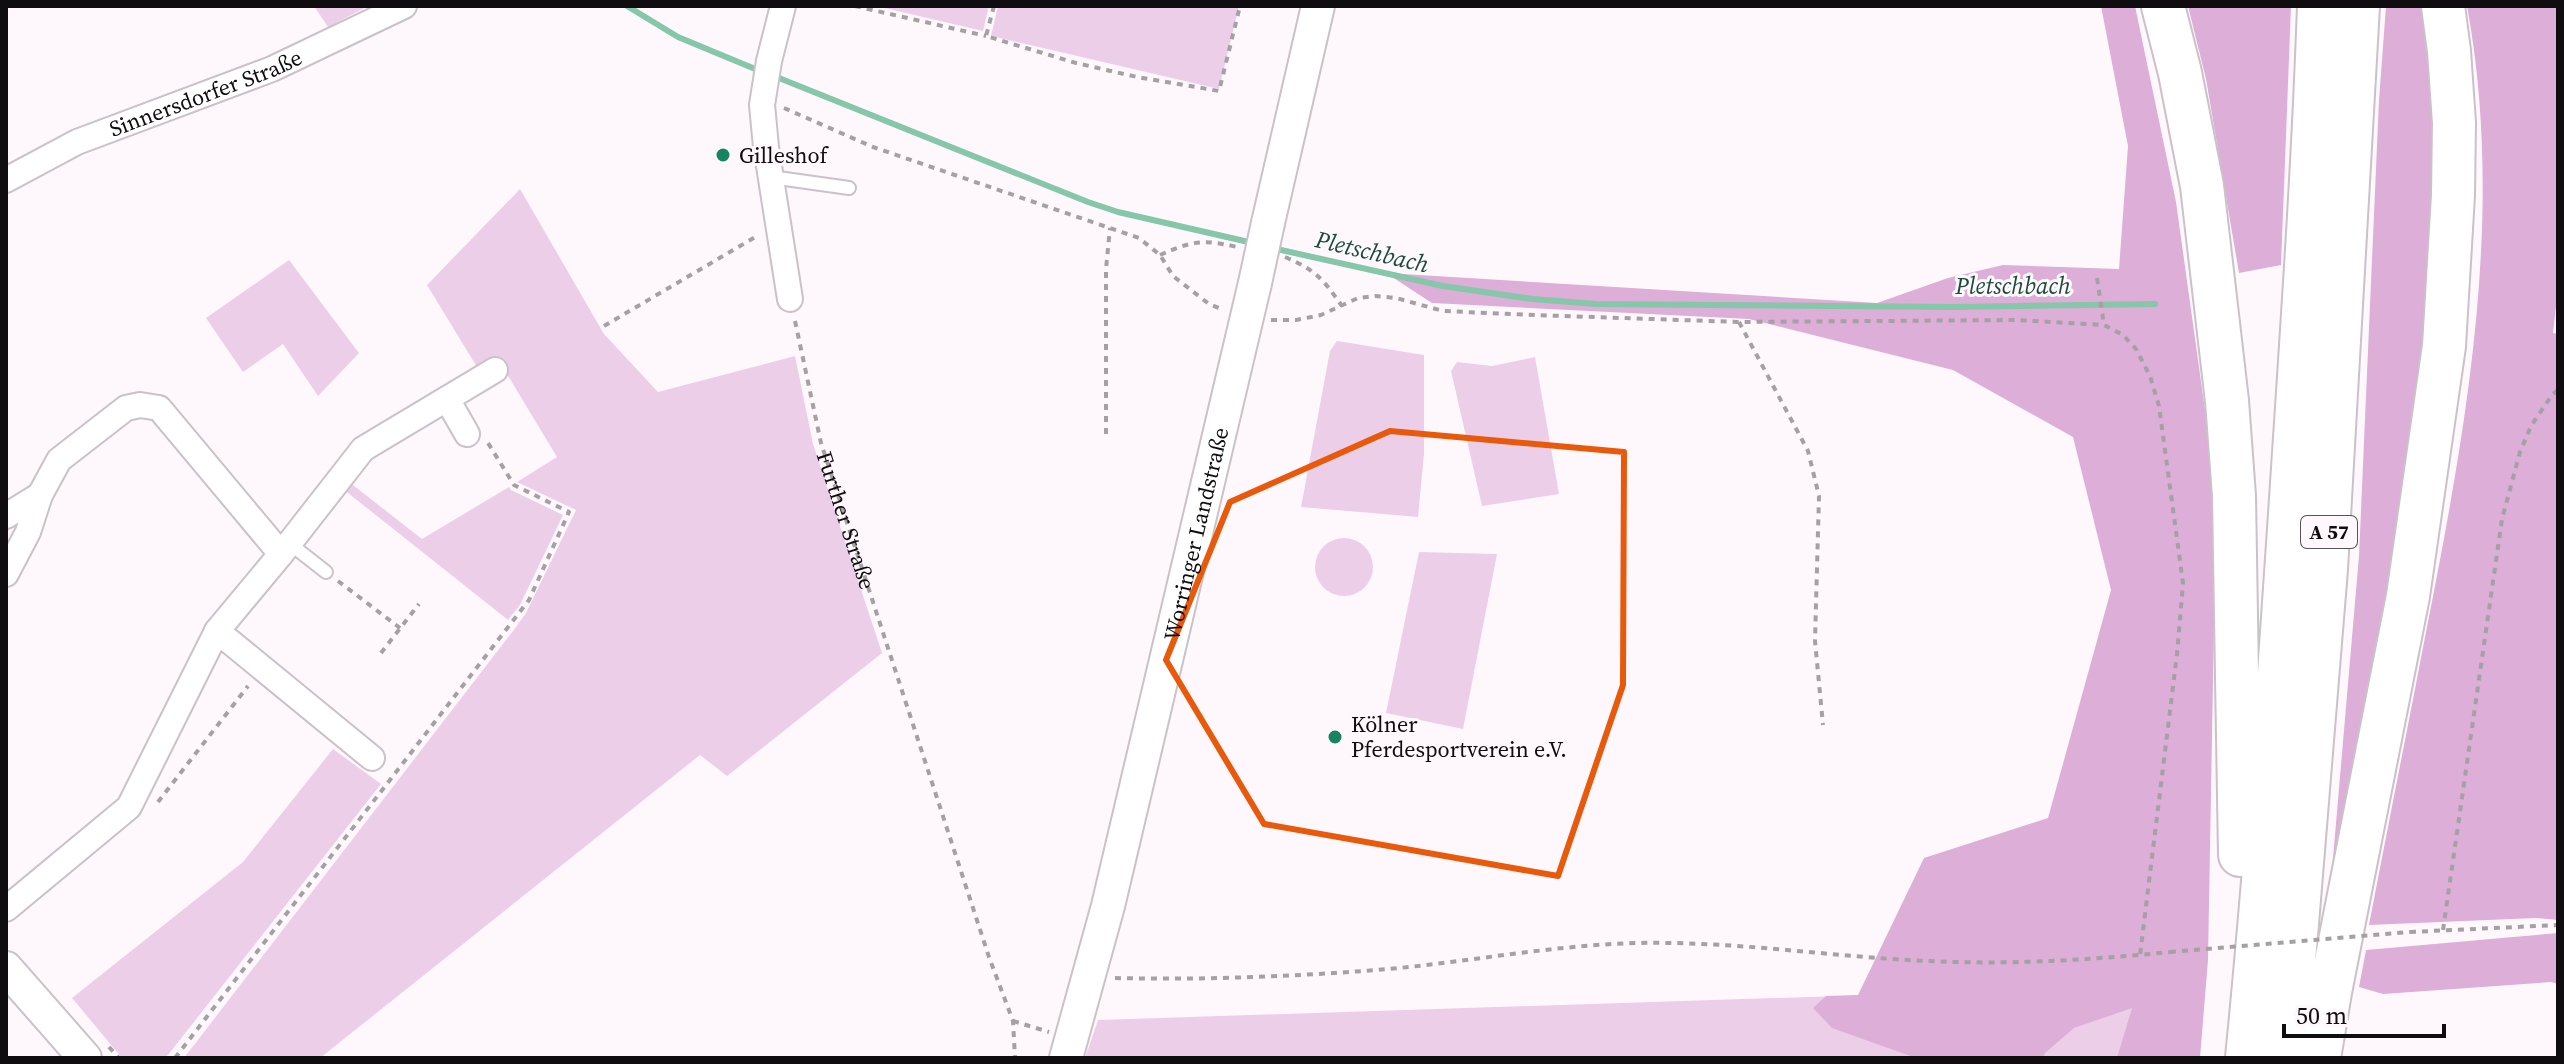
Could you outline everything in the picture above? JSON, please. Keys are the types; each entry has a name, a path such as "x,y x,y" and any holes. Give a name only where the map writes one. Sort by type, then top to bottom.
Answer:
{"highway":[{"path":"2163,6 2180,73 2202,186 2227,401 2235,558 2240,894 2251,1015"},
{"name":"A 57","path":"2247,1058 2271,784 2301,346 2319,6"},
{"name":"A 57","path":"2286,1058 2326,569 2358,6"},
{"path":"2319,1058 2408,596 2444,346 2454,123 2443,6"}],"main road":[{"name":"Worringer Landstraße","path":"1058,1045 1089,977 1318,6"},
{"path":"6,968 97,1052"}],"street":[{"name":"Sinnersdorfer Straße","path":"6,180 77,142 272,69 404,6"},
{"path":"783,6 763,96 766,147 790,299"},
{"path":"6,909 129,807 217,631 363,449 495,370"},
{"path":"447,399 467,434"},
{"path":"6,574 28,532 40,495 59,460 126,408 140,405 159,408 285,548"},
{"path":"6,516 40,495"},
{"path":"217,631 372,758"}],"lane":[{"path":"771,177 849,188"},
{"path":"285,548 326,572"}],"path":[{"path":"855,6 986,36 1076,63 1219,91 1240,6"},
{"path":"986,36 994,6"},
{"path":"763,96 873,147 1139,238 1160,255 1173,276 1209,304 1247,316 1296,320 1321,315 1358,298 1375,296 1396,298 1443,311 1739,322 2016,320 2104,325 2123,335 2136,349 2150,376 2159,406 2183,583 2140,955"},
{"path":"604,326 779,224"},
{"path":"1106,434 1106,269 1110,228"},
{"path":"1160,255 1187,243 1212,241 1237,247"},
{"path":"1284,256 1311,269 1342,306"},
{"path":"2097,278 2104,325"},
{"name":"Further Straße","path":"790,299 821,443 1013,1021 1015,1058"},
{"path":"1739,322 1808,451 1819,496 1815,641 1823,725"},
{"path":"2443,930 2502,519 2520,452 2531,426 2558,390"},
{"path":"175,1058 529,600 569,512 514,485 483,437 467,434"},
{"path":"326,572 400,628"},
{"path":"381,653 419,604"},
{"path":"155,806 262,669"},
{"path":"1089,977 1157,979 1364,971 1588,945 1641,943 2016,964 2410,932 2558,925"},
{"path":"1013,1021 1058,1045"},
{"path":"97,1052 119,1058"}],"highlighted area":[{"path":"1390,431 1624,452 1623,685 1558,876 1264,824 1166,660 1230,502"}],"shaded area":[{"path":"314,6 368,6 328,27"},
{"path":"876,6 989,6 983,31"},
{"path":"998,6 1239,6 1219,89 991,36"},
{"path":"2101,6 2135,6 2176,202 2209,439 2215,569 2208,960 2200,1058 2117,1058 2132,1008 2074,1028 2043,1058 1916,1058 1832,1028 1813,1008 1826,996 1858,995 1924,858 2048,818 2111,590 2073,437 1953,370 1749,319 1432,303 1386,273 1877,303 1948,278 2003,265 2119,269 2128,146"},
{"path":"2188,6 2291,6 2281,265 2239,273 2206,79"},
{"path":"2386,6 2423,6 2432,59 2441,196 2429,344 2391,582 2327,928 2359,556"},
{"path":"2467,6 2558,6 2558,288 2553,333 2558,334 2558,920 2536,918 2369,925 2442,550 2467,396 2476,318 2482,239 2482,161 2478,84"},
{"path":"520,189 604,334 658,392 795,356 813,444 882,653 727,776 700,755 320,1058 184,1058 516,627 526,613 576,510 517,482 557,457 496,356 477,367 427,285"},
{"path":"289,260 359,353 318,396 283,344 243,372 206,318"},
{"path":"1337,341 1424,355 1424,454 1418,517 1301,507 1330,351"},
{"path":"1535,357 1559,494 1482,506 1451,371 1457,362 1492,366"},
{"path":"349,482 422,539 509,487 563,515 520,605 508,620 343,489"},
{"path":"1344,538 1355,540 1364,547 1371,556 1371,578 1364,587 1355,594 1344,596 1333,594 1324,587 1317,578 1315,567 1317,556 1324,547 1333,540"},
{"path":"1419,552 1497,554 1463,729 1386,713"},
{"path":"333,749 381,784 168,1055 164,1058 122,1058 72,998 243,862"},
{"path":"2558,933 2558,984 2383,994 2359,987 2366,950"},
{"path":"2176,985 2168,1058 1085,1058 1098,1020"}],"waterway":[{"name":"Pletschbach","path":"627,6 678,37 760,71"},
{"name":"Pletschbach","path":"774,76 1088,202 1118,212 1253,243"},
{"name":"Pletschbach","path":"1272,248 1443,286 1532,299 1596,304 1952,307 2155,304"}],"place":[{"name":"Gilleshof","path":"723,155"},
{"name":"Kölner Pferdesportverein e.V.","path":"1335,737"}]}
